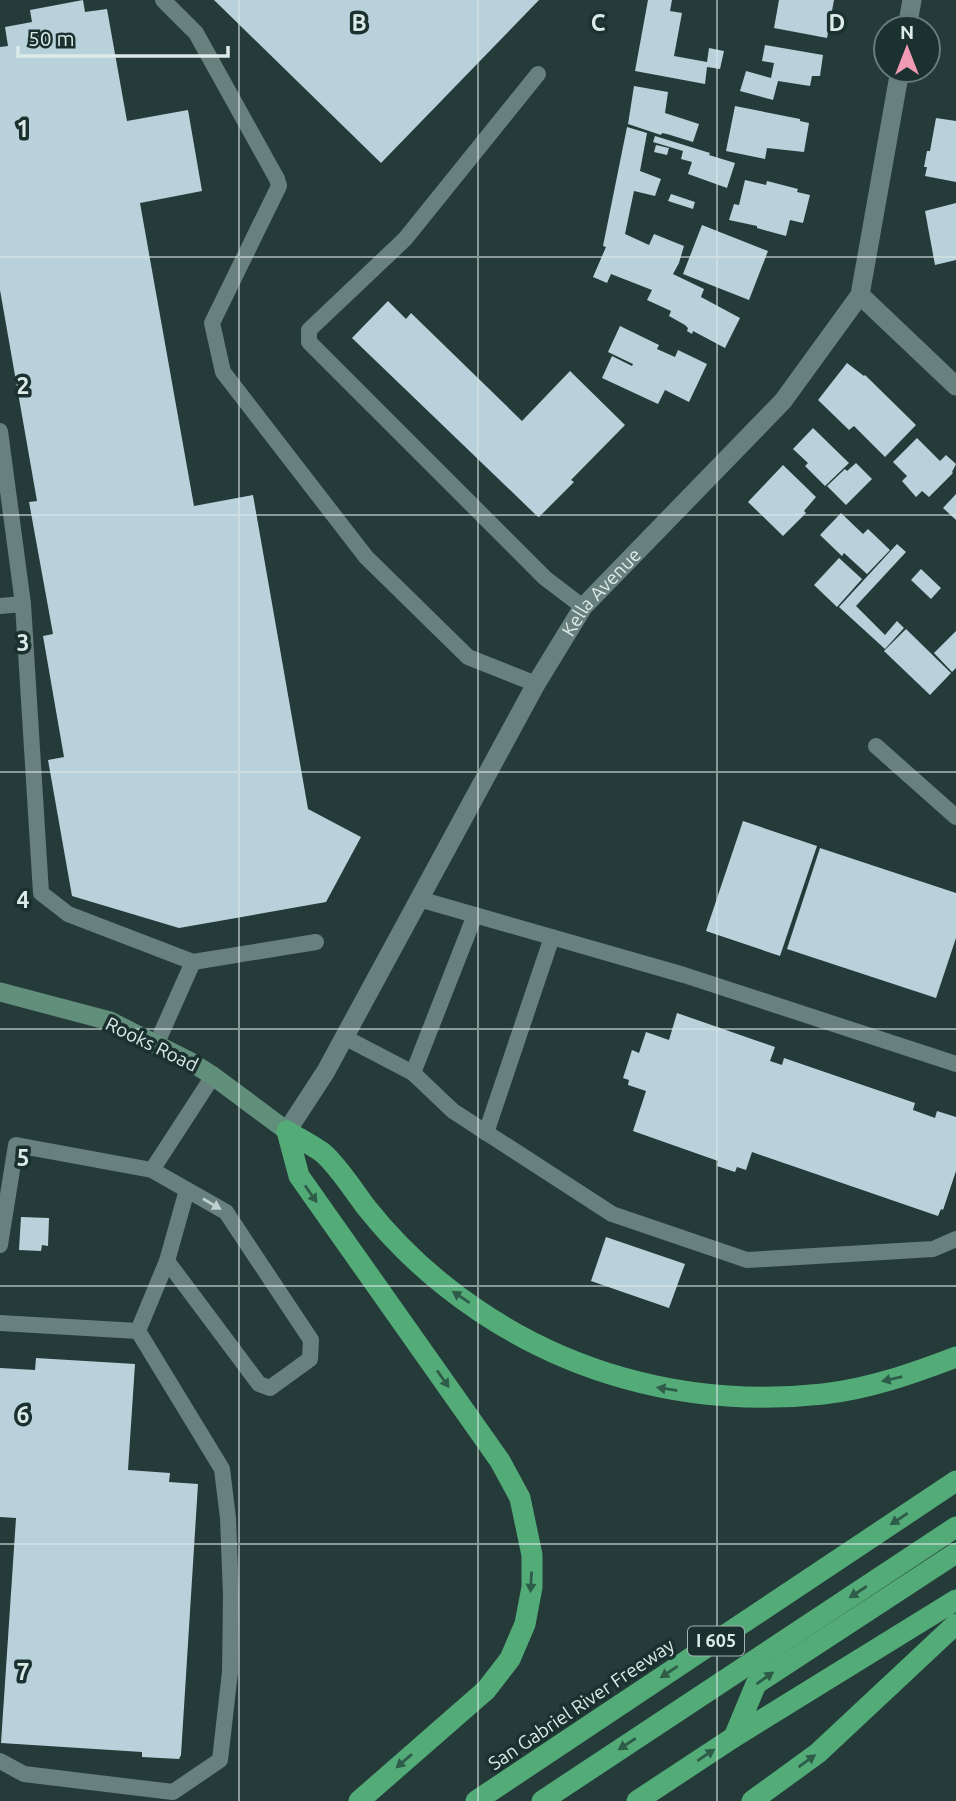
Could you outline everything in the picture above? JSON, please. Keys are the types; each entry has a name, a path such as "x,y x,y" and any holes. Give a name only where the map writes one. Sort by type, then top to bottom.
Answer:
{"highway":[{"path":"287,1131 324,1154 388,1234 445,1286 508,1329 579,1365 659,1389 746,1399 825,1394 908,1376 956,1357"},
{"path":"287,1131 299,1176 500,1461 520,1498 531,1555 531,1587 524,1624 510,1659 486,1690 359,1801"},
{"name":"San Gabriel River Freeway","path":"477,1801 956,1481"},
{"path":"541,1801 956,1527"},
{"path":"734,1737 756,1684 956,1553"},
{"path":"637,1801 734,1737 956,1600"},
{"path":"752,1801 818,1753 956,1623"}],"main road":[{"name":"Rooks Road","path":"0,992 110,1021 213,1076 287,1131"}],"street":[{"name":"Kella Avenue","path":"287,1131 326,1071 536,684 583,607 783,401 860,295 898,84"},
{"path":"860,295 956,386"}],"lane":[{"path":"163,0 196,33 279,186 212,323 223,372 366,557 468,657 536,684"},
{"path":"538,74 405,239 309,330 307,336 309,342 545,578 583,607"},
{"path":"0,431 23,604 41,893 68,914 193,962 316,942"},
{"path":"0,606 23,604"},
{"path":"876,746 956,817"},
{"path":"419,899 684,975 956,1064"},
{"path":"413,1073 475,915"},
{"path":"486,1133 552,937"},
{"path":"156,1045 193,962"},
{"path":"344,1037 413,1073 453,1111 612,1214 747,1260 933,1249 956,1239"},
{"path":"152,1170 213,1076"},
{"path":"0,1245 16,1145 152,1170 226,1212 311,1340 310,1359 270,1388 259,1384 167,1262"},
{"path":"138,1331 167,1262 187,1190"},
{"path":"0,1323 138,1331"},
{"path":"0,1761 24,1774 173,1792 220,1760 230,1672 231,1595 228,1518 222,1469 138,1331"}],"building":[{"path":"83,0 85,12 107,9 127,121 188,110 202,191 140,203 194,506 253,495 308,809 361,837 326,902 179,928 72,896 48,760 64,757 43,636 53,634 29,502 37,501 0,290 0,47 8,46 5,27 32,22 30,10"},
{"path":"214,0 539,0 381,163"},
{"path":"648,0 672,0 670,11 682,13 674,56 707,62 709,48 724,51 720,69 707,67 705,84 635,71"},
{"path":"779,0 834,0 827,38 774,28"},
{"path":"765,45 823,55 820,76 812,76 810,86 778,81 773,100 740,91 746,71 771,78 774,63 762,61"},
{"path":"634,86 668,92 665,113 699,124 693,142 628,124"},
{"path":"735,106 809,123 804,152 767,148 765,159 726,151"},
{"path":"936,118 956,121 956,182 925,176 927,151 930,151"},
{"path":"627,127 647,133 640,171 661,179 655,196 634,191 625,234 649,245 654,234 684,246 673,274 704,289 701,297 740,318 725,348 693,331 692,334 687,331 685,325 669,316 671,311 647,300 652,290 611,274 607,283 593,277 606,247 603,246"},
{"path":"655,136 735,163 727,188 688,174 692,162 681,159 683,151 653,142"},
{"path":"656,145 669,148 667,155 654,152"},
{"path":"745,180 766,185 767,181 810,195 803,223 790,220 786,236 729,220 734,204 739,205"},
{"path":"671,194 695,202 693,209 668,201"},
{"path":"956,203 956,260 935,265 925,211"},
{"path":"702,225 768,251 749,300 683,274"},
{"path":"388,301 406,319 411,313 522,421 570,371 625,425 571,480 574,482 537,516 352,338"},
{"path":"620,326 659,345 657,349 675,357 678,350 707,364 689,402 665,390 658,404 602,378 612,356 632,366 633,364 608,352"},
{"path":"847,363 865,375 916,425 885,457 854,426 849,430 818,400"},
{"path":"813,428 849,463 825,486 805,466 808,463 793,449"},
{"path":"917,438 940,461 946,455 956,464 953,473 929,497 922,491 916,497 902,481 907,476 893,462"},
{"path":"856,463 872,479 846,505 827,486 845,469 847,471"},
{"path":"783,465 816,497 804,511 806,513 783,536 748,502"},
{"path":"956,494 956,520 943,508"},
{"path":"841,513 863,534 868,529 890,550 867,574 844,553 842,556 820,535"},
{"path":"897,544 906,552 856,606 885,635 897,621 904,628 885,649 839,607"},
{"path":"839,558 862,579 837,607 814,585"},
{"path":"921,569 941,588 931,599 911,580"},
{"path":"906,629 951,673 930,695 884,651"},
{"path":"956,631 956,668 952,672 934,653"},
{"path":"743,821 817,846 780,956 706,931"},
{"path":"820,848 956,893 956,938 936,998 787,949"},
{"path":"677,1013 775,1047 770,1061 782,1065 784,1058 915,1103 913,1110 935,1118 937,1111 956,1117 956,1171 943,1210 941,1209 938,1216 752,1152 746,1170 737,1167 735,1172 717,1166 718,1161 633,1131 646,1091 628,1085 629,1080 623,1078 632,1050 639,1053 646,1032 669,1040"},
{"path":"21,1217 49,1218 48,1246 42,1245 41,1251 19,1250"},
{"path":"606,1237 685,1264 669,1308 591,1281"},
{"path":"36,1358 135,1364 128,1470 170,1473 169,1482 198,1484 179,1759 142,1757 142,1752 1,1743 16,1518 0,1517 0,1368 35,1370"}]}
